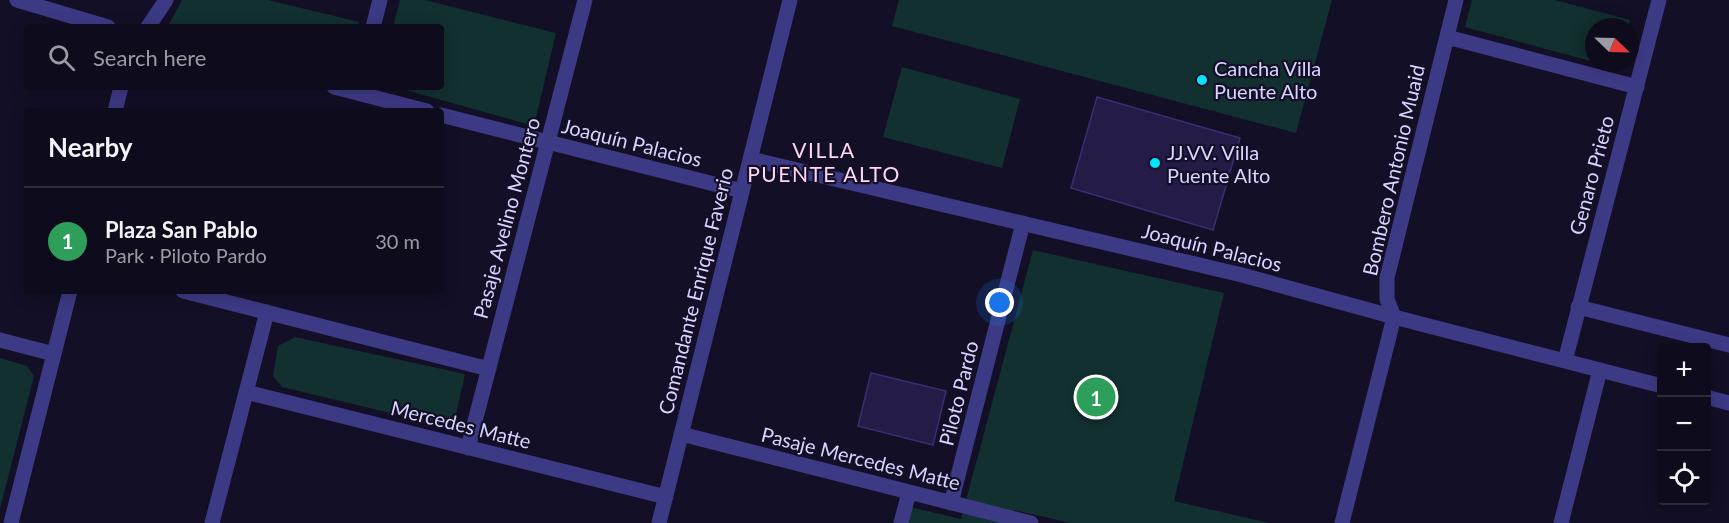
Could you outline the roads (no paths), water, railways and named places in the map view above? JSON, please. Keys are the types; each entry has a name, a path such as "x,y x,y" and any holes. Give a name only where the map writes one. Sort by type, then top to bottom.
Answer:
{"street":[{"path":"18,0 98,24"},
{"path":"150,24 166,0"},
{"path":"374,24 380,0"},
{"name":"Pasaje Avelino Montero","path":"468,448 585,0"},
{"name":"Comandante Enrique Faverio","path":"659,523 790,0"},
{"name":"Bombero Antonio Muaid","path":"1342,523 1394,317 1387,299 1387,278 1456,0"},
{"name":"Genaro Prieto","path":"1564,361 1636,87 1653,1"},
{"path":"1447,38 1636,87"},
{"path":"116,108 120,90"},
{"path":"357,90 417,108"},
{"name":"Joaquín Palacios","path":"444,116 742,191"},
{"name":"Joaquín Palacios","path":"750,159 1242,275 1657,385"},
{"name":"Piloto Pardo","path":"951,503 1023,223"},
{"path":"11,523 68,294"},
{"path":"195,294 489,369"},
{"path":"1578,308 1729,345"},
{"path":"212,523 267,312"},
{"path":"0,340 54,354"},
{"path":"1561,523 1600,370"},
{"name":"Mercedes Matte","path":"246,392 666,497"},
{"path":"1711,398 1729,403"},
{"name":"Pasaje Mercedes Matte","path":"681,434 1024,522"},
{"path":"902,523 909,492"}],"place":[{"name":"Cancha Villa Puente Alto","path":"1202,80"},
{"name":"JJ.VV. Villa Puente Alto","path":"1155,163"},
{"name":"Plaza San Pablo","path":"1096,397"}],"district":[{"name":"VILLA PUENTE ALTO","path":"824,161"}]}
